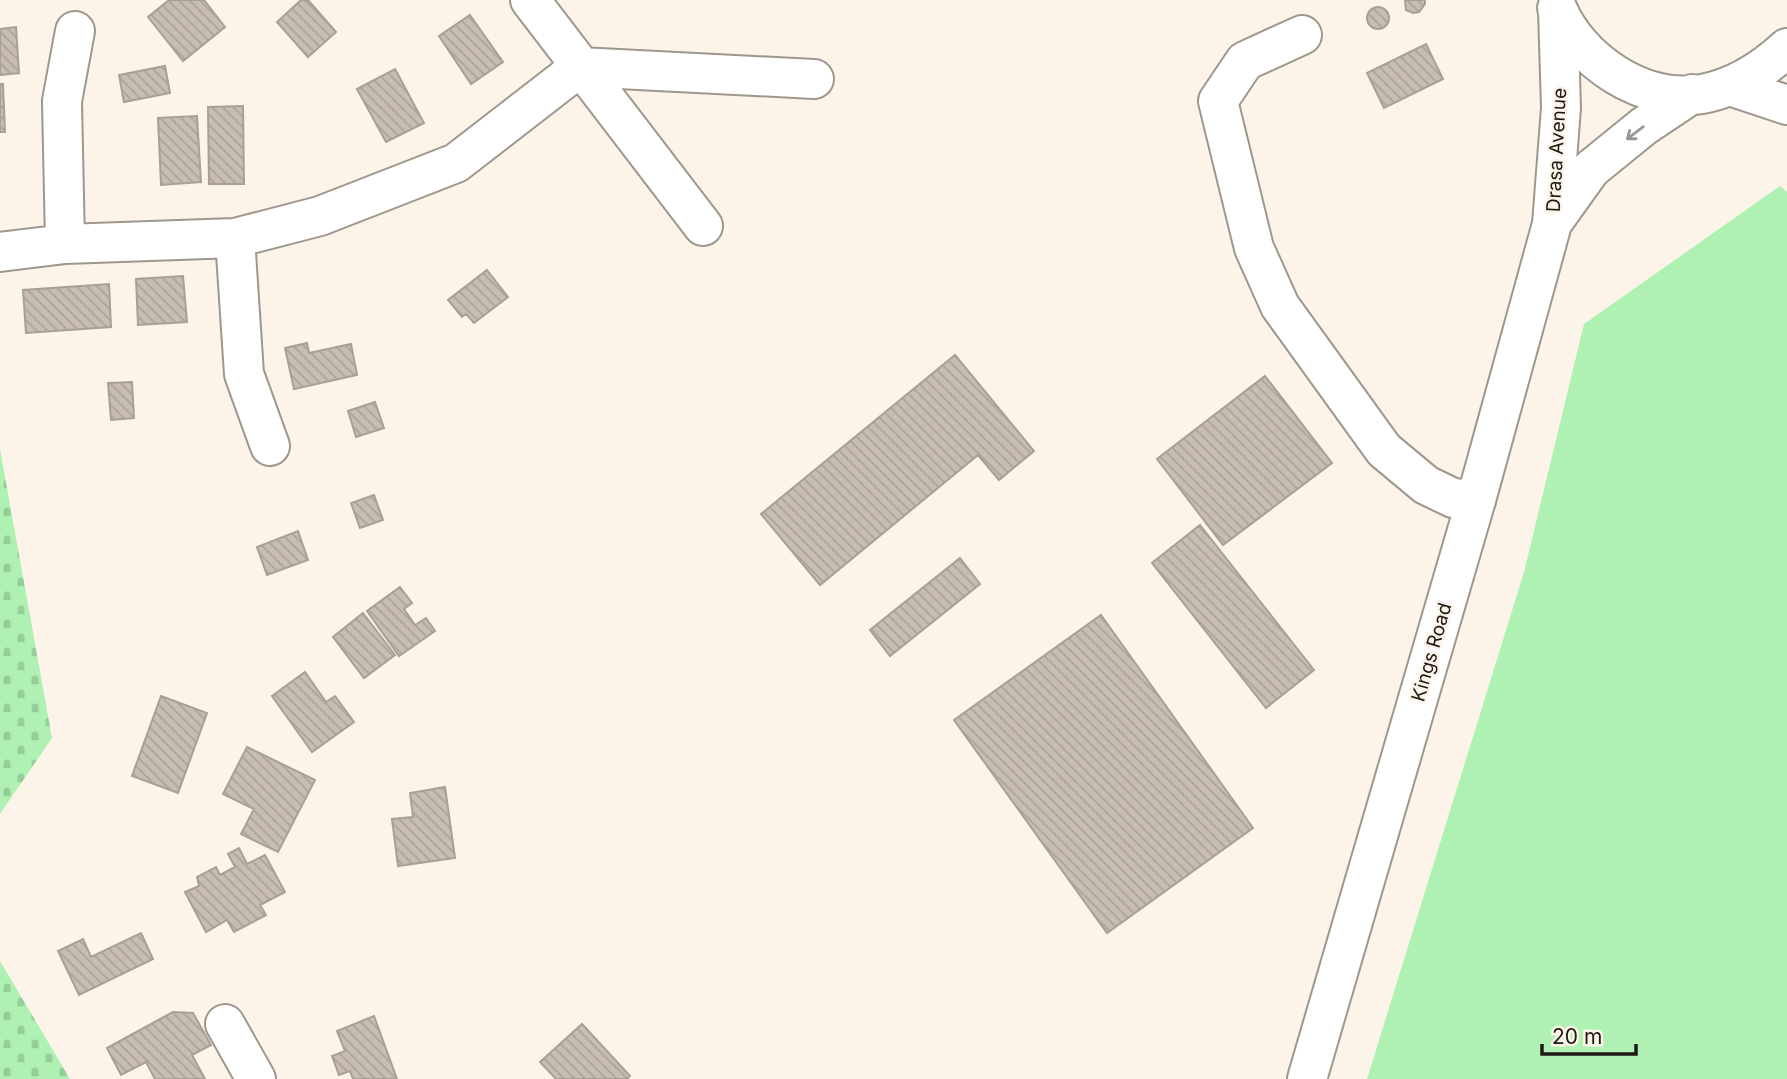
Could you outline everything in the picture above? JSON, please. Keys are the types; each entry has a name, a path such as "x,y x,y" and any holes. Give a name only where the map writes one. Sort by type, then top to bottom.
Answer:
{"main road":[{"path":"530,0 703,226"},
{"path":"1557,5 1572,34 1592,58 1619,76 1661,92 1692,94 1730,86 1762,69 1787,48"},
{"name":"Drasa Avenue","path":"1552,223 1560,108 1557,5"},
{"path":"65,244 62,101 75,31"},
{"path":"1302,35 1245,61 1218,101 1254,248 1280,306 1384,450 1426,485 1454,498 1475,500"},
{"path":"0,252 65,244 235,238 320,216 456,163 580,68 814,79"},
{"path":"1730,86 1787,105"},
{"name":"Drasa Avenue","path":"1552,223 1591,169 1644,126 1692,94"},
{"name":"Kings Road","path":"1307,1079 1475,500 1552,223"},
{"path":"235,238 244,373 270,446"},
{"path":"225,1024 256,1079"}],"green space":[{"path":"1780,186 1787,192 1787,1079 1367,1079 1524,572 1584,324"},
{"path":"0,449 52,738 0,814"},
{"path":"0,961 70,1079 0,1079"}],"building":[{"path":"169,0 204,0 225,27 183,61 148,17"},
{"path":"301,0 308,0 336,32 308,57 277,22"},
{"path":"1405,0 1425,0 1425,4 1419,12 1413,13 1406,10"},
{"path":"1378,7 1388,14 1389,18 1382,28 1378,29 1368,22 1367,18 1374,8"},
{"path":"470,15 503,62 471,84 439,36"},
{"path":"16,27 19,73 0,75 0,29"},
{"path":"1426,44 1443,79 1384,108 1367,73"},
{"path":"165,66 170,93 124,102 119,75"},
{"path":"395,69 424,123 386,142 357,89"},
{"path":"0,84 3,84 5,132 0,132"},
{"path":"243,106 244,184 209,184 208,107"},
{"path":"197,116 201,182 161,185 158,118"},
{"path":"487,270 508,297 474,323 466,314 462,317 448,300"},
{"path":"183,276 187,322 138,325 136,279"},
{"path":"109,284 111,327 26,333 23,290"},
{"path":"307,343 309,353 351,344 357,375 294,389 285,348"},
{"path":"955,355 1034,451 999,480 978,455 820,585 761,514"},
{"path":"1265,376 1332,463 1223,545 1157,459"},
{"path":"132,382 134,418 111,420 108,383"},
{"path":"375,402 384,428 356,437 348,411"},
{"path":"374,495 383,520 360,528 351,503"},
{"path":"1200,525 1314,670 1266,708 1152,563"},
{"path":"298,531 308,560 267,575 257,547"},
{"path":"960,558 980,584 890,656 870,630"},
{"path":"400,587 412,603 404,609 415,625 426,618 435,631 399,656 367,611"},
{"path":"363,613 395,655 364,678 333,637"},
{"path":"1101,615 1253,828 1107,933 954,720"},
{"path":"305,672 326,702 335,696 354,722 312,752 272,696"},
{"path":"161,696 207,713 178,793 132,776"},
{"path":"247,747 315,780 278,852 241,834 254,809 223,794"},
{"path":"445,787 455,858 398,866 392,819 413,817 410,793"},
{"path":"239,848 247,864 265,855 285,892 260,905 266,915 234,932 227,920 206,932 185,892 199,886 197,877 216,867 220,875 235,867 228,854"},
{"path":"141,933 153,959 79,995 58,951 83,939 91,957"},
{"path":"173,1012 193,1013 211,1045 192,1055 205,1079 155,1079 146,1062 121,1075 107,1048"},
{"path":"374,1016 397,1079 353,1079 350,1071 339,1075 332,1056 345,1051 337,1031"},
{"path":"582,1024 630,1076 627,1079 556,1079 540,1062"}]}
